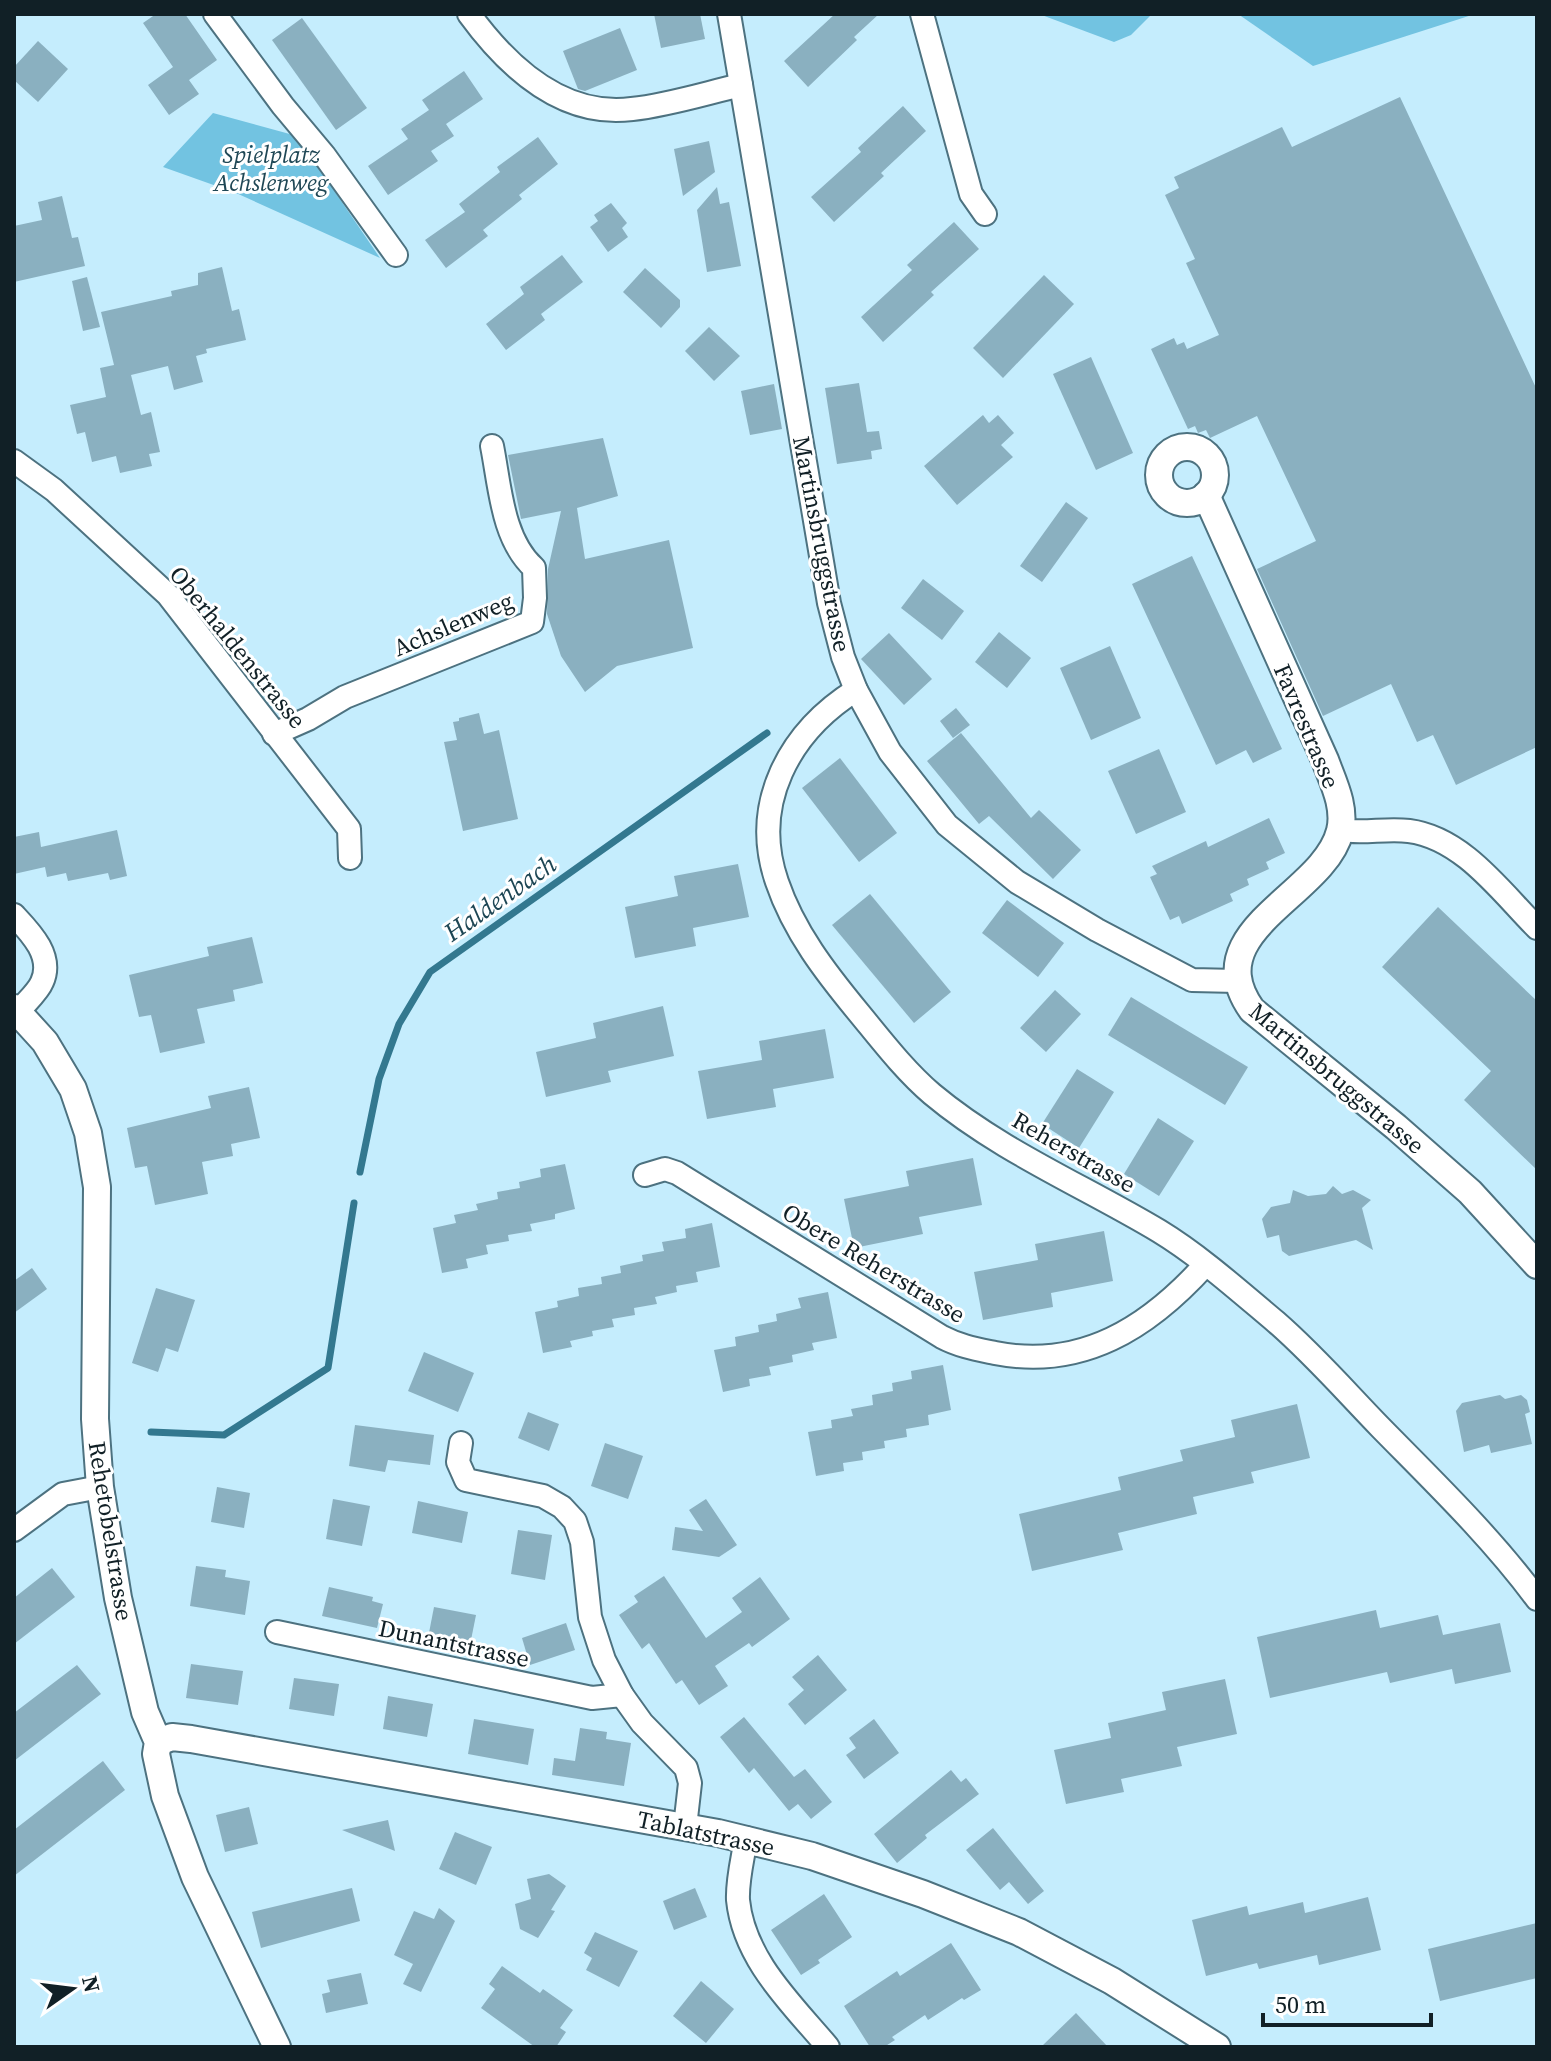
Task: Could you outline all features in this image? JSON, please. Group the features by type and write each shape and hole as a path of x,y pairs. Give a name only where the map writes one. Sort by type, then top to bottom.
{"street":[{"path":"215,14 283,106 324,155 396,255"},
{"path":"469,14 504,58 528,78 554,94 603,110 632,110 741,85"},
{"name":"Martinsbruggstrasse","path":"729,14 829,603 843,657 856,690 890,752 947,825 1017,882 1097,930 1192,980 1237,981 1252,1010 1396,1127 1470,1192 1537,1265"},
{"path":"922,14 971,194 985,214"},
{"name":"Achslenweg","path":"274,734 308,719 345,697 532,622 534,568 522,557 508,524 492,446"},
{"name":"Oberhaldenstrasse","path":"14,461 54,490 168,595 349,829 350,858"},
{"name":"Favrestrasse","path":"1206,495 1333,781 1340,804 1340,830"},
{"name":"Reherstrasse","path":"856,690 809,728 785,762 772,794 769,833 776,879 807,944 868,1023 933,1094 1008,1146 1160,1232 1276,1322 1339,1381 1452,1500 1537,1599"},
{"path":"1237,981 1241,954 1258,927 1283,899 1313,874 1333,847 1340,830 1361,833 1406,831 1437,838 1456,849 1537,928"},
{"path":"14,915 34,936 45,958 43,981 16,1010"},
{"name":"Rehetobelstrasse","path":"16,1010 45,1042 73,1089 91,1147 97,1187 95,1405 100,1487 118,1598 145,1712 158,1742 156,1754 159,1769 183,1848 277,2047"},
{"name":"Obere Reherstrasse","path":"645,1175 665,1169 677,1173 942,1337 959,1346 1005,1355 1057,1356 1113,1339 1161,1309 1205,1265"},
{"path":"461,1443 458,1462 466,1480 543,1496 562,1507 575,1521 582,1542 588,1606 596,1640 622,1695 642,1723 686,1768 690,1783 685,1827"},
{"path":"14,1530 63,1494 100,1487"},
{"name":"Dunantstrasse","path":"277,1632 592,1698 622,1695"},
{"name":"Tablatstrasse","path":"158,1742 172,1737 191,1739 746,1838 812,1856 909,1889 1019,1932 1112,1981 1217,2047"},
{"path":"746,1838 738,1901 743,1923 767,1975 828,2047"}],"green space":[{"path":"1039,14 1152,14 1131,35 1114,42"},
{"path":"1238,14 1475,14 1313,66"},
{"name":"Spielplatz Achslenweg","path":"213,113 297,136 380,258 236,193 163,167"}],"building":[{"path":"156,14 185,14 217,60 189,80 199,94 169,115 148,85 173,67 143,23"},
{"path":"654,14 700,14 705,39 661,48"},
{"path":"835,14 879,14 808,87 784,61"},
{"path":"302,18 367,108 336,130 272,40"},
{"path":"620,28 637,70 585,91 578,89 563,51"},
{"path":"38,41 68,69 38,102 14,80 14,67"},
{"path":"464,71 483,99 446,124 454,136 431,151 438,161 388,195 368,166 408,139 401,129 429,110 422,100"},
{"path":"1400,97 1537,390 1537,747 1456,785 1433,735 1417,742 1391,684 1323,716 1257,569 1316,541 1257,416 1210,438 1206,430 1198,433 1195,426 1188,429 1151,349 1174,338 1177,345 1184,342 1187,349 1219,335 1186,263 1195,259 1165,195 1179,188 1174,177 1282,127 1292,147"},
{"path":"903,106 926,131 881,173 884,176 834,222 811,197 861,152 858,148"},
{"path":"538,137 558,164 519,195 522,199 483,230 488,236 446,268 425,240 465,212 459,204 500,172 497,167"},
{"path":"709,141 715,172 683,196 674,149"},
{"path":"717,187 720,204 729,202 741,266 707,272 697,210"},
{"path":"62,196 72,238 78,237 85,266 14,282 14,226 42,220 38,202"},
{"path":"611,203 627,223 622,228 628,237 608,252 590,227 598,221 594,215"},
{"path":"954,222 979,249 931,292 934,295 883,342 861,317 912,270 907,265"},
{"path":"562,255 583,282 541,314 545,320 506,350 486,324 524,294 520,287"},
{"path":"222,267 232,311 239,309 246,340 206,349 207,353 196,356 203,382 174,390 168,366 131,375 141,415 151,412 160,452 149,454 152,466 120,473 116,456 92,462 85,432 77,434 70,405 106,397 100,368 114,365 101,312 172,296 171,291 198,285 198,273"},
{"path":"645,268 680,300 680,307 661,328 623,292"},
{"path":"1044,275 1074,304 1003,378 973,348"},
{"path":"87,277 100,327 83,331 72,281"},
{"path":"709,327 740,356 714,381 685,351"},
{"path":"1091,357 1133,453 1096,470 1053,374"},
{"path":"859,383 867,432 879,431 882,449 871,451 872,459 837,464 825,388"},
{"path":"774,384 782,429 750,435 741,391"},
{"path":"983,415 989,423 998,415 1014,433 1001,445 1013,457 957,505 924,466"},
{"path":"603,438 618,496 577,508 585,559 669,540 693,648 617,666 585,692 561,656 547,614 548,569 561,511 521,519 508,455"},
{"path":"1066,502 1088,518 1042,582 1020,566"},
{"path":"1192,556 1282,749 1253,763 1246,750 1216,765 1132,584"},
{"path":"923,579 964,611 942,640 901,608"},
{"path":"999,632 1031,658 1007,688 975,662"},
{"path":"889,633 932,679 904,705 861,659"},
{"path":"1110,646 1141,718 1091,740 1060,668"},
{"path":"956,708 970,725 953,738 940,721"},
{"path":"479,713 484,734 499,730 518,819 463,831 444,742 457,740 453,722"},
{"path":"961,733 1031,818 1039,810 1081,850 1053,879 989,816 979,824 927,761"},
{"path":"1159,749 1186,812 1136,834 1108,771"},
{"path":"840,758 897,833 859,862 802,788"},
{"path":"1269,818 1285,853 1266,862 1269,869 1247,879 1249,885 1230,894 1233,901 1182,924 1179,916 1170,920 1150,877 1157,874 1152,866 1206,841 1208,847"},
{"path":"117,830 127,876 110,880 108,873 68,881 66,873 47,877 45,867 14,874 14,837 39,832 41,847"},
{"path":"738,864 749,917 693,928 696,946 635,958 625,907 678,896 674,876"},
{"path":"870,894 951,992 914,1023 832,925"},
{"path":"1007,900 1064,943 1038,977 982,933"},
{"path":"1438,907 1537,1001 1537,1170 1464,1100 1491,1071 1382,967"},
{"path":"252,937 263,983 233,990 235,1001 197,1009 205,1043 160,1053 151,1015 139,1017 129,975 209,956 207,947"},
{"path":"1055,990 1081,1014 1046,1052 1020,1028"},
{"path":"1131,997 1248,1067 1225,1105 1108,1035"},
{"path":"663,1006 674,1056 608,1071 611,1082 546,1097 536,1052 596,1038 593,1023"},
{"path":"825,1029 834,1078 773,1089 776,1107 707,1119 698,1071 762,1060 759,1041"},
{"path":"1077,1069 1114,1092 1079,1148 1042,1124"},
{"path":"249,1087 260,1138 231,1144 233,1156 202,1162 208,1194 155,1205 147,1166 135,1168 127,1128 211,1108 208,1096"},
{"path":"1158,1118 1194,1141 1159,1196 1124,1174"},
{"path":"973,1158 982,1205 919,1217 923,1234 854,1248 844,1199 909,1186 906,1171"},
{"path":"565,1164 575,1209 555,1214 555,1219 530,1224 532,1231 508,1235 509,1241 486,1245 488,1254 466,1259 468,1268 442,1273 433,1228 456,1223 454,1215 478,1210 476,1204 498,1199 497,1192 520,1188 519,1182 541,1177 540,1169"},
{"path":"1333,1186 1342,1194 1353,1190 1371,1200 1362,1208 1373,1250 1356,1240 1289,1256 1282,1251 1279,1235 1267,1238 1262,1219 1271,1207 1290,1203 1293,1190 1308,1196 1326,1194"},
{"path":"712,1223 720,1267 696,1272 698,1282 676,1286 677,1292 655,1297 657,1304 634,1308 635,1315 612,1319 614,1327 592,1331 593,1336 570,1341 572,1347 543,1353 535,1312 558,1307 557,1301 579,1296 578,1288 602,1284 601,1277 621,1273 620,1266 643,1261 642,1255 664,1251 662,1242 686,1238 685,1229"},
{"path":"1104,1231 1113,1281 1051,1293 1053,1307 983,1320 974,1272 1038,1260 1035,1244"},
{"path":"32,1268 47,1289 14,1313 14,1281"},
{"path":"156,1288 195,1300 178,1352 166,1348 158,1372 132,1363"},
{"path":"828,1292 837,1338 812,1343 814,1350 792,1355 793,1362 769,1367 771,1375 749,1379 750,1386 723,1392 714,1350 736,1346 735,1337 759,1332 758,1325 777,1321 776,1314 801,1308 798,1298"},
{"path":"424,1352 474,1373 458,1412 408,1391"},
{"path":"943,1365 951,1410 928,1415 929,1425 906,1429 907,1437 884,1441 885,1448 862,1452 863,1460 843,1463 844,1471 816,1476 808,1432 832,1428 831,1420 853,1416 851,1409 873,1405 872,1395 893,1391 892,1383 912,1379 911,1371"},
{"path":"1500,1395 1505,1399 1521,1395 1527,1400 1530,1412 1525,1414 1532,1444 1491,1453 1489,1445 1464,1452 1456,1411 1462,1403"},
{"path":"1297,1404 1310,1458 1251,1472 1254,1483 1193,1497 1197,1514 1118,1533 1123,1550 1032,1571 1019,1514 1121,1490 1118,1477 1183,1461 1180,1450 1235,1437 1231,1420"},
{"path":"528,1412 559,1424 549,1451 518,1438"},
{"path":"355,1425 434,1435 430,1465 388,1460 385,1472 349,1466"},
{"path":"605,1443 643,1456 628,1499 591,1486"},
{"path":"217,1487 250,1493 244,1528 211,1522"},
{"path":"333,1499 370,1506 362,1546 326,1539"},
{"path":"706,1499 737,1545 719,1557 672,1550 675,1527 703,1531 689,1510"},
{"path":"418,1501 468,1512 462,1543 412,1533"},
{"path":"518,1530 552,1535 545,1580 511,1574"},
{"path":"196,1566 226,1570 225,1577 250,1581 245,1615 190,1606"},
{"path":"52,1568 75,1597 14,1644 14,1598"},
{"path":"664,1576 706,1638 742,1612 732,1598 760,1577 790,1619 752,1647 749,1643 715,1666 728,1686 699,1705 682,1680 676,1684 649,1643 642,1649 619,1615 638,1602 634,1596"},
{"path":"329,1587 373,1597 372,1601 383,1604 377,1628 322,1616"},
{"path":"434,1607 476,1615 469,1650 427,1643"},
{"path":"1376,1610 1380,1628 1438,1615 1443,1635 1500,1623 1511,1672 1455,1684 1452,1669 1390,1683 1387,1672 1270,1698 1257,1637"},
{"path":"566,1623 575,1650 530,1665 522,1638"},
{"path":"818,1655 847,1690 805,1725 788,1704 804,1690 792,1677"},
{"path":"191,1664 243,1671 238,1705 186,1698"},
{"path":"77,1665 101,1694 14,1761 14,1713"},
{"path":"294,1678 339,1684 334,1716 289,1709"},
{"path":"1225,1679 1237,1734 1177,1747 1182,1766 1121,1779 1124,1792 1066,1804 1054,1750 1111,1738 1108,1723 1166,1710 1162,1692"},
{"path":"388,1696 433,1704 427,1737 383,1729"},
{"path":"744,1717 794,1777 805,1769 832,1802 811,1819 798,1804 789,1811 754,1768 749,1773 720,1737"},
{"path":"474,1719 534,1729 528,1765 468,1754"},
{"path":"874,1719 899,1753 864,1779 846,1755 856,1748 849,1738"},
{"path":"580,1728 607,1732 606,1739 631,1743 624,1786 552,1775 554,1758 575,1761"},
{"path":"103,1761 125,1790 14,1876 14,1830"},
{"path":"951,1770 961,1782 966,1778 979,1794 925,1835 927,1838 897,1863 874,1834"},
{"path":"249,1807 258,1844 225,1852 216,1815"},
{"path":"388,1820 395,1851 342,1830"},
{"path":"993,1828 1044,1891 1028,1904 1009,1882 1000,1890 966,1850"},
{"path":"455,1832 492,1847 476,1885 439,1869"},
{"path":"549,1874 566,1886 538,1938 520,1929 515,1904 531,1899 527,1879"},
{"path":"352,1888 360,1921 261,1948 252,1912"},
{"path":"695,1888 707,1917 674,1930 663,1901"},
{"path":"824,1894 852,1937 801,1975 771,1930"},
{"path":"1368,1897 1381,1950 1319,1965 1317,1955 1259,1969 1257,1963 1206,1976 1192,1920 1247,1906 1249,1915 1303,1902 1305,1913"},
{"path":"439,1908 455,1921 421,1992 403,1984 413,1964 394,1955 414,1911 434,1919"},
{"path":"1537,1923 1537,1978 1440,2001 1428,1949"},
{"path":"595,1932 638,1951 619,1987 586,1970 592,1958 584,1953"},
{"path":"951,1943 981,1990 928,2020 925,2015 892,2037 895,2040 884,2047 870,2047 844,2006 897,1971 900,1976"},
{"path":"502,1966 540,1993 543,1989 573,2010 560,2028 566,2032 556,2047 535,2047 481,2008 495,1989 489,1984"},
{"path":"361,1973 368,2004 326,2013 322,1994 330,1992 327,1980"},
{"path":"701,1981 734,2009 706,2043 673,2016"},
{"path":"1076,2013 1108,2047 1041,2047"}],"waterway":[{"name":"Haldenbach","path":"360,1172 379,1079 399,1024 430,972 767,733"},
{"name":"Haldenbach","path":"151,1432 224,1435 328,1368 354,1203"}]}
